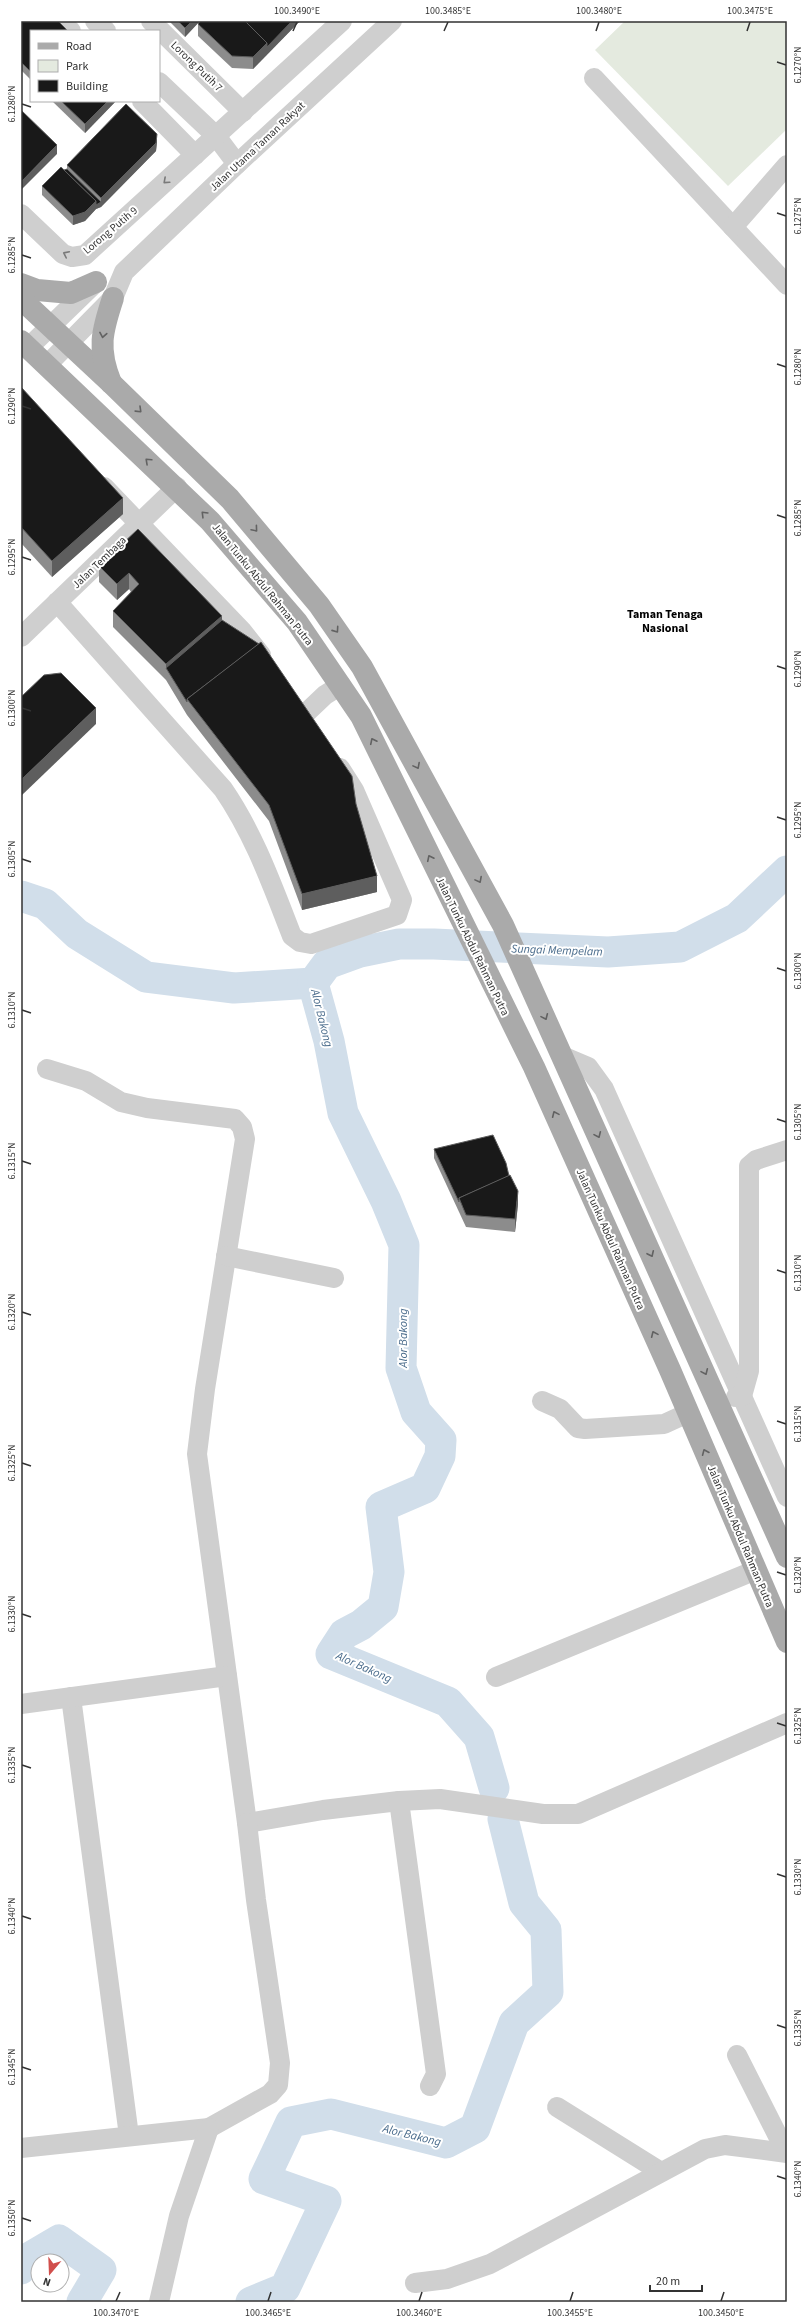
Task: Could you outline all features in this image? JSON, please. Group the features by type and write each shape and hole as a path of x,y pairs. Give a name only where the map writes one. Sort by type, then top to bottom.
{"main road":[{"path":"21,284 37,290 71,293 96,282"},
{"path":"111,382 103,364 101,345 113,298"},
{"path":"21,299 111,382 230,499 319,605 362,667 503,925 787,1557"},
{"path":"25,344 48,348 67,343"},
{"name":"Jalan Tunku Abdul Rahman Putra","path":"25,344 210,521 297,622 361,716 537,1074 688,1413 787,1642"}],"street":[{"path":"60,21 70,30"},
{"path":"96,21 105,30"},
{"name":"Lorong Putih 7","path":"151,21 243,112"},
{"name":"Lorong Putih 9","path":"21,214 63,254 72,257 85,255 342,21"},
{"name":"Jalan Utama Taman Rakyat","path":"47,365 113,298 124,272 237,164 392,21"},
{"path":"594,78 787,285"},
{"path":"160,83 216,136 237,164"},
{"path":"143,102 195,155"},
{"path":"733,227 787,166"},
{"name":"Jalan Utama Taman Rakyat","path":"25,344 49,326 96,282 124,272"},
{"path":"91,472 242,631 274,672"},
{"name":"Jalan Tembaga","path":"21,637 177,488"},
{"path":"57,602 223,788 242,816 256,845 292,936 300,942 311,944 397,915 402,900 354,790 330,752"},
{"path":"292,696 310,720 325,695 341,685"},
{"path":"562,1056 588,1067 604,1089 787,1497"},
{"path":"21,2148 209,2128 270,2094 278,2085 281,2074 197,1454 205,1389 245,1138 242,1127 235,1119 147,1108 121,1102 86,1081 47,1069"},
{"path":"742,1396 749,1370 747,1174 749,1166 756,1160 787,1150"},
{"path":"226,1256 334,1278"},
{"path":"718,1402 742,1396"},
{"path":"542,1401 560,1409 578,1428 585,1429 664,1424 688,1413"},
{"path":"496,1677 756,1570"},
{"path":"21,1704 227,1676"},
{"path":"71,1697 129,2136"},
{"path":"247,1823 323,1810 399,1801 440,1799 543,1814 578,1814 787,1723"},
{"path":"399,1801 436,2074 430,2086"},
{"path":"737,2055 787,2153"},
{"path":"557,2107 661,2172"},
{"path":"159,2302 179,2216 209,2128"},
{"path":"415,2283 446,2279 490,2264 705,2149 725,2145 787,2153"}],"green space":[{"path":"625,21 787,21 787,129 728,186 595,50"}],"building":[{"path":"21,21 58,21 67,30 30,30 30,71 21,62"},
{"path":"178,21 192,21 185,28"},
{"path":"201,21 245,21 267,43 253,57 232,56 198,24"},
{"path":"245,21 292,21 267,47 267,43"},
{"path":"62,102 107,102 85,124"},
{"path":"126,104 157,134 156,143 101,198 67,165"},
{"path":"21,110 57,145 21,182"},
{"path":"61,167 96,201 85,212 73,216 42,186"},
{"path":"67,169 101,202 96,205 96,201 64,170"},
{"path":"21,387 123,498 52,561 21,527"},
{"path":"138,529 222,616 166,664 113,611 139,584 129,573 117,584 99,566"},
{"path":"222,620 259,644 187,699 187,702 166,668"},
{"path":"261,642 352,776 356,804 377,876 302,894 269,805 187,699"},
{"path":"61,673 96,708 21,780 21,697 44,675"},
{"path":"493,1135 506,1163 509,1176 459,1198 459,1202 434,1149"},
{"path":"510,1175 518,1191 515,1219 466,1215 459,1198"}],"waterway":[{"name":"Sungai Mempelam","path":"313,983 327,964 360,952 399,944 434,944 608,952 680,947 737,918 787,871"},
{"path":"21,896 45,904 77,934 146,977 234,988 313,983"},
{"name":"Alor Bakong","path":"313,983 329,1041 343,1113 386,1201 404,1245 401,1368 416,1412 441,1440 440,1456 425,1488 381,1507 389,1572 383,1607 361,1625 344,1634 331,1654 448,1702 479,1737 494,1788"},
{"name":"Alor Bakong","path":"251,2302 285,2288 326,2201 264,2179 291,2122 331,2114 446,2143 475,2128 514,2023 548,1992 546,1930 524,1903 503,1819"},
{"name":"Alor Bakong","path":"21,2269 25,2260 59,2240 101,2270 82,2302"}],"district":[{"name":"Taman Tenaga Nasional","path":"665,621"}]}
